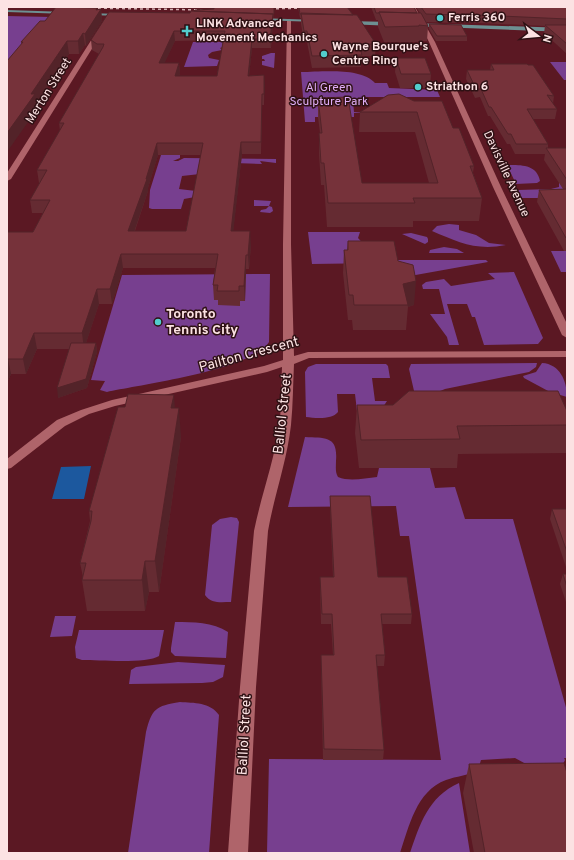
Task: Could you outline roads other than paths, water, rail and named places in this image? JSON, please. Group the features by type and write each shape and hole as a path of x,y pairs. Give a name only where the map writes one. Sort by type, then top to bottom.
{"main road":[{"path":"7,11 73,14"},
{"path":"80,14 109,17 132,15"},
{"path":"252,19 326,21"},
{"path":"341,22 400,24"},
{"path":"407,24 567,30"}],"street":[{"name":"Davisville Avenue","path":"414,8 432,42 497,187 567,335"},
{"name":"Balliol Street","path":"238,853 248,687 261,531 265,510 277,467 285,425 288,361 289,20"},
{"name":"Merton Street","path":"7,179 104,24"},
{"name":"Pailton Crescent","path":"7,465 61,423 85,412 112,403 267,368 308,355 567,354"}],"water":[{"path":"91,466 84,499 52,499 61,467"}],"railway":[{"path":"48,7 66,8"},
{"path":"86,8 206,10"},
{"path":"264,9 310,8"}],"place":[{"name":"Ferris 360","path":"440,18"},
{"name":"LINK Advanced Movement Mechanics","path":"187,31"},
{"name":"Wayne Bourque's Centre Ring","path":"324,54"},
{"name":"Striathon 6","path":"418,87"},
{"name":"Toronto Tennis City","path":"158,322"}],"park label":[{"name":"Al Green Sculpture Park","path":"329,95"}]}
